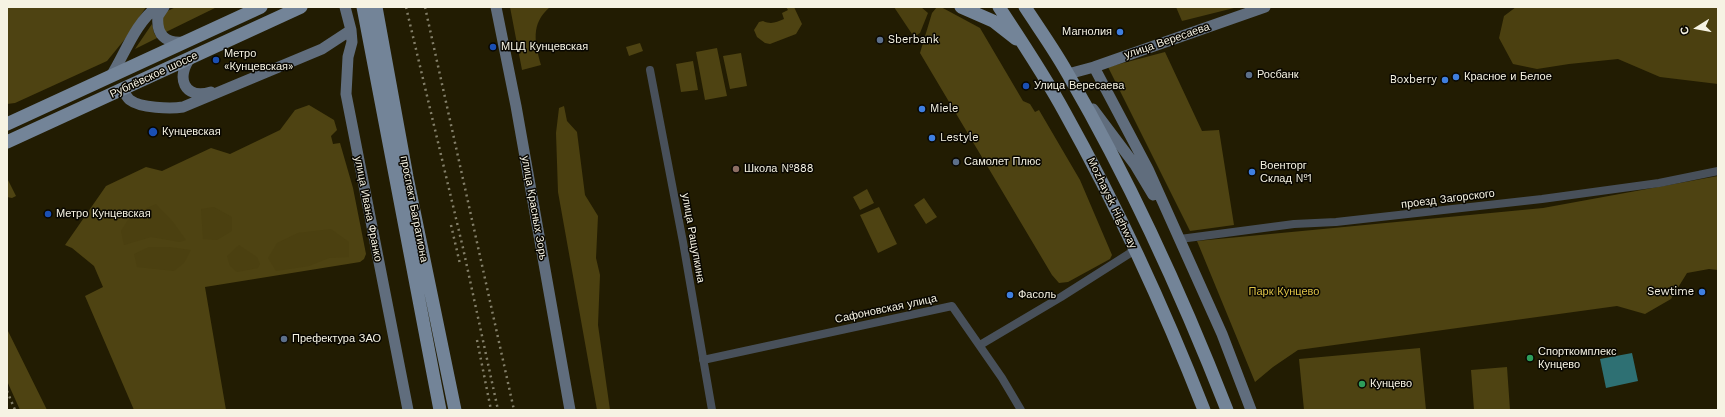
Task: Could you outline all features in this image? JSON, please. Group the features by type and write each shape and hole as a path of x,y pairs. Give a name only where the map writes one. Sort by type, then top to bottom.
{"main road":[{"name":"Рублёвское шоссе","path":"9,122 261,7"},
{"name":"Рублёвское шоссе","path":"7,142 301,7"},
{"name":"проспект Багратиона","path":"363,7 440,410"},
{"name":"проспект Багратиона","path":"376,7 407,177 455,410"},
{"path":"961,7 993,21 1012,36 1030,54"},
{"name":"Mozhaysk Highway","path":"999,7 1030,54 1065,112 1097,171 1163,310 1204,410"},
{"name":"Mozhaysk Highway","path":"1025,7 1068,74 1116,161 1155,241 1188,314 1227,410"}],"street":[{"path":"111,76 142,22 149,13 157,7"},
{"path":"164,7 158,16 158,29 164,38 168,40 175,43 186,42"},
{"name":"улица Красных Зорь","path":"496,7 516,106 570,410"},
{"name":"улица Вересаева","path":"1068,74 1094,67 1266,7"},
{"name":"улица Ивана Франко","path":"346,11 351,30 352,42 348,57 346,94 408,410"},
{"path":"123,90 130,100 157,108 176,108 192,104 322,49 351,30"},
{"path":"191,57 185,65 183,73 184,84 188,89 198,94 225,89"},
{"path":"1094,67 1148,169 1171,222"},
{"name":"улица Ращупкина","path":"650,70 684,242 712,410"},
{"path":"1077,90 1135,165 1171,222 1222,334 1251,410"},
{"name":"проезд Загорского","path":"1180,239 1288,225 1336,222 1542,199 1659,183 1718,171"},
{"path":"980,345 1061,297 1135,250"},
{"name":"Сафоновская улица","path":"703,360 952,306 980,345 1021,410"}],"green space":[{"path":"7,7 146,7 125,39 107,61 15,103 7,104"},
{"path":"176,7 217,7 166,32 163,29 161,19 165,12"},
{"path":"786,7 794,7 802,24 796,34 770,44 765,43 757,37 754,30 759,22 763,21 771,23 784,19 782,13 788,10"},
{"path":"937,7 941,7 980,28 1023,101 1030,104 1035,112 1039,110 1080,180 1112,255 1110,259 1068,282 1059,283 1052,275 920,53 932,13"},
{"path":"152,24 157,38 135,49"},
{"path":"640,43 643,51 629,56 626,47"},
{"path":"717,48 727,96 705,100 696,52"},
{"path":"1165,52 1202,131 1219,130 1234,225 1190,231 1108,67"},
{"path":"741,53 747,86 730,89 723,56"},
{"path":"693,61 698,90 681,92 676,64"},
{"path":"309,105 334,120 337,130 331,136 333,144 340,143 353,188 366,254 364,259 360,262 205,287 226,410 134,410 85,296 103,287 94,266 72,248 65,245 106,186 146,167 162,171 211,148 230,154 280,130 295,110"},
{"name":"Парк Кунцево","path":"1718,176 1718,270 1709,269 1687,273 1671,299 1645,314 1617,306 1298,350 1273,367 1255,382 1197,241 1543,208"},
{"path":"7,178 16,196 12,198 7,197"},
{"path":"867,189 874,203 860,210 853,197"},
{"path":"924,198 937,217 926,224 914,205"},
{"path":"879,207 897,244 878,253 860,215"},
{"path":"7,329 47,410 20,410 7,381"},
{"name":"Кунцево","path":"1420,348 1426,410 1304,410 1299,359"},
{"path":"1507,367 1510,410 1474,410 1471,370"}],"shaded area":[{"path":"510,7 550,7 539,20 537,27 536,41 541,65 522,70"},
{"path":"894,7 921,7 928,13 920,33 914,37"},
{"path":"1176,7 1234,7 1234,8 1182,21"},
{"path":"1516,7 1718,7 1718,84 1660,77 1618,59 1537,69 1513,64 1499,38 1504,16"},
{"path":"564,106 567,121 577,132 585,195 598,216 596,258 600,275 598,325 610,410 597,410 558,192 556,133 559,108"},
{"path":"156,204 173,222 186,240 180,242 151,237 124,245 121,231 131,215"},
{"path":"214,207 232,217 232,231 217,240 203,239 201,209"},
{"path":"331,229 349,242 349,257 329,258 309,266 276,271 268,258 277,243 298,233"},
{"path":"239,245 257,257 260,264 258,268 237,272 230,266 227,256"},
{"path":"149,247 169,247 191,250 184,263 174,271 137,267 134,254"}],"water":[{"path":"1632,353 1638,381 1606,388 1600,359"}],"railway":[{"path":"406,7 463,248 498,410"},
{"path":"425,7 514,410"},
{"path":"451,225 460,264"},
{"path":"477,340 491,410"},
{"path":"7,391 15,410"}],"place":[{"name":"Магнолия","path":"1120,32"},
{"name":"Sberbank","path":"880,40"},
{"name":"МЦД Кунцевская","path":"493,47"},
{"name":"Метро «Кунцевская»","path":"216,60"},
{"name":"Росбанк","path":"1249,75"},
{"name":"Красное и Белое","path":"1456,77"},
{"name":"Boxberry","path":"1445,80"},
{"name":"Улица Вересаева","path":"1026,86"},
{"name":"Miele","path":"922,109"},
{"name":"Кунцевская","path":"153,132"},
{"name":"Lestyle","path":"932,138"},
{"name":"Самолет Плюс","path":"956,162"},
{"name":"Школа №888","path":"736,169"},
{"name":"Военторг Склад №1","path":"1252,172"},
{"name":"Метро Кунцевская","path":"48,214"},
{"name":"Sewtime","path":"1702,292"},
{"name":"Фасоль","path":"1010,295"},
{"name":"Префектура ЗАО","path":"284,339"},
{"name":"Спорткомплекс Кунцево","path":"1530,358"},
{"name":"Кунцево","path":"1362,384"}]}
